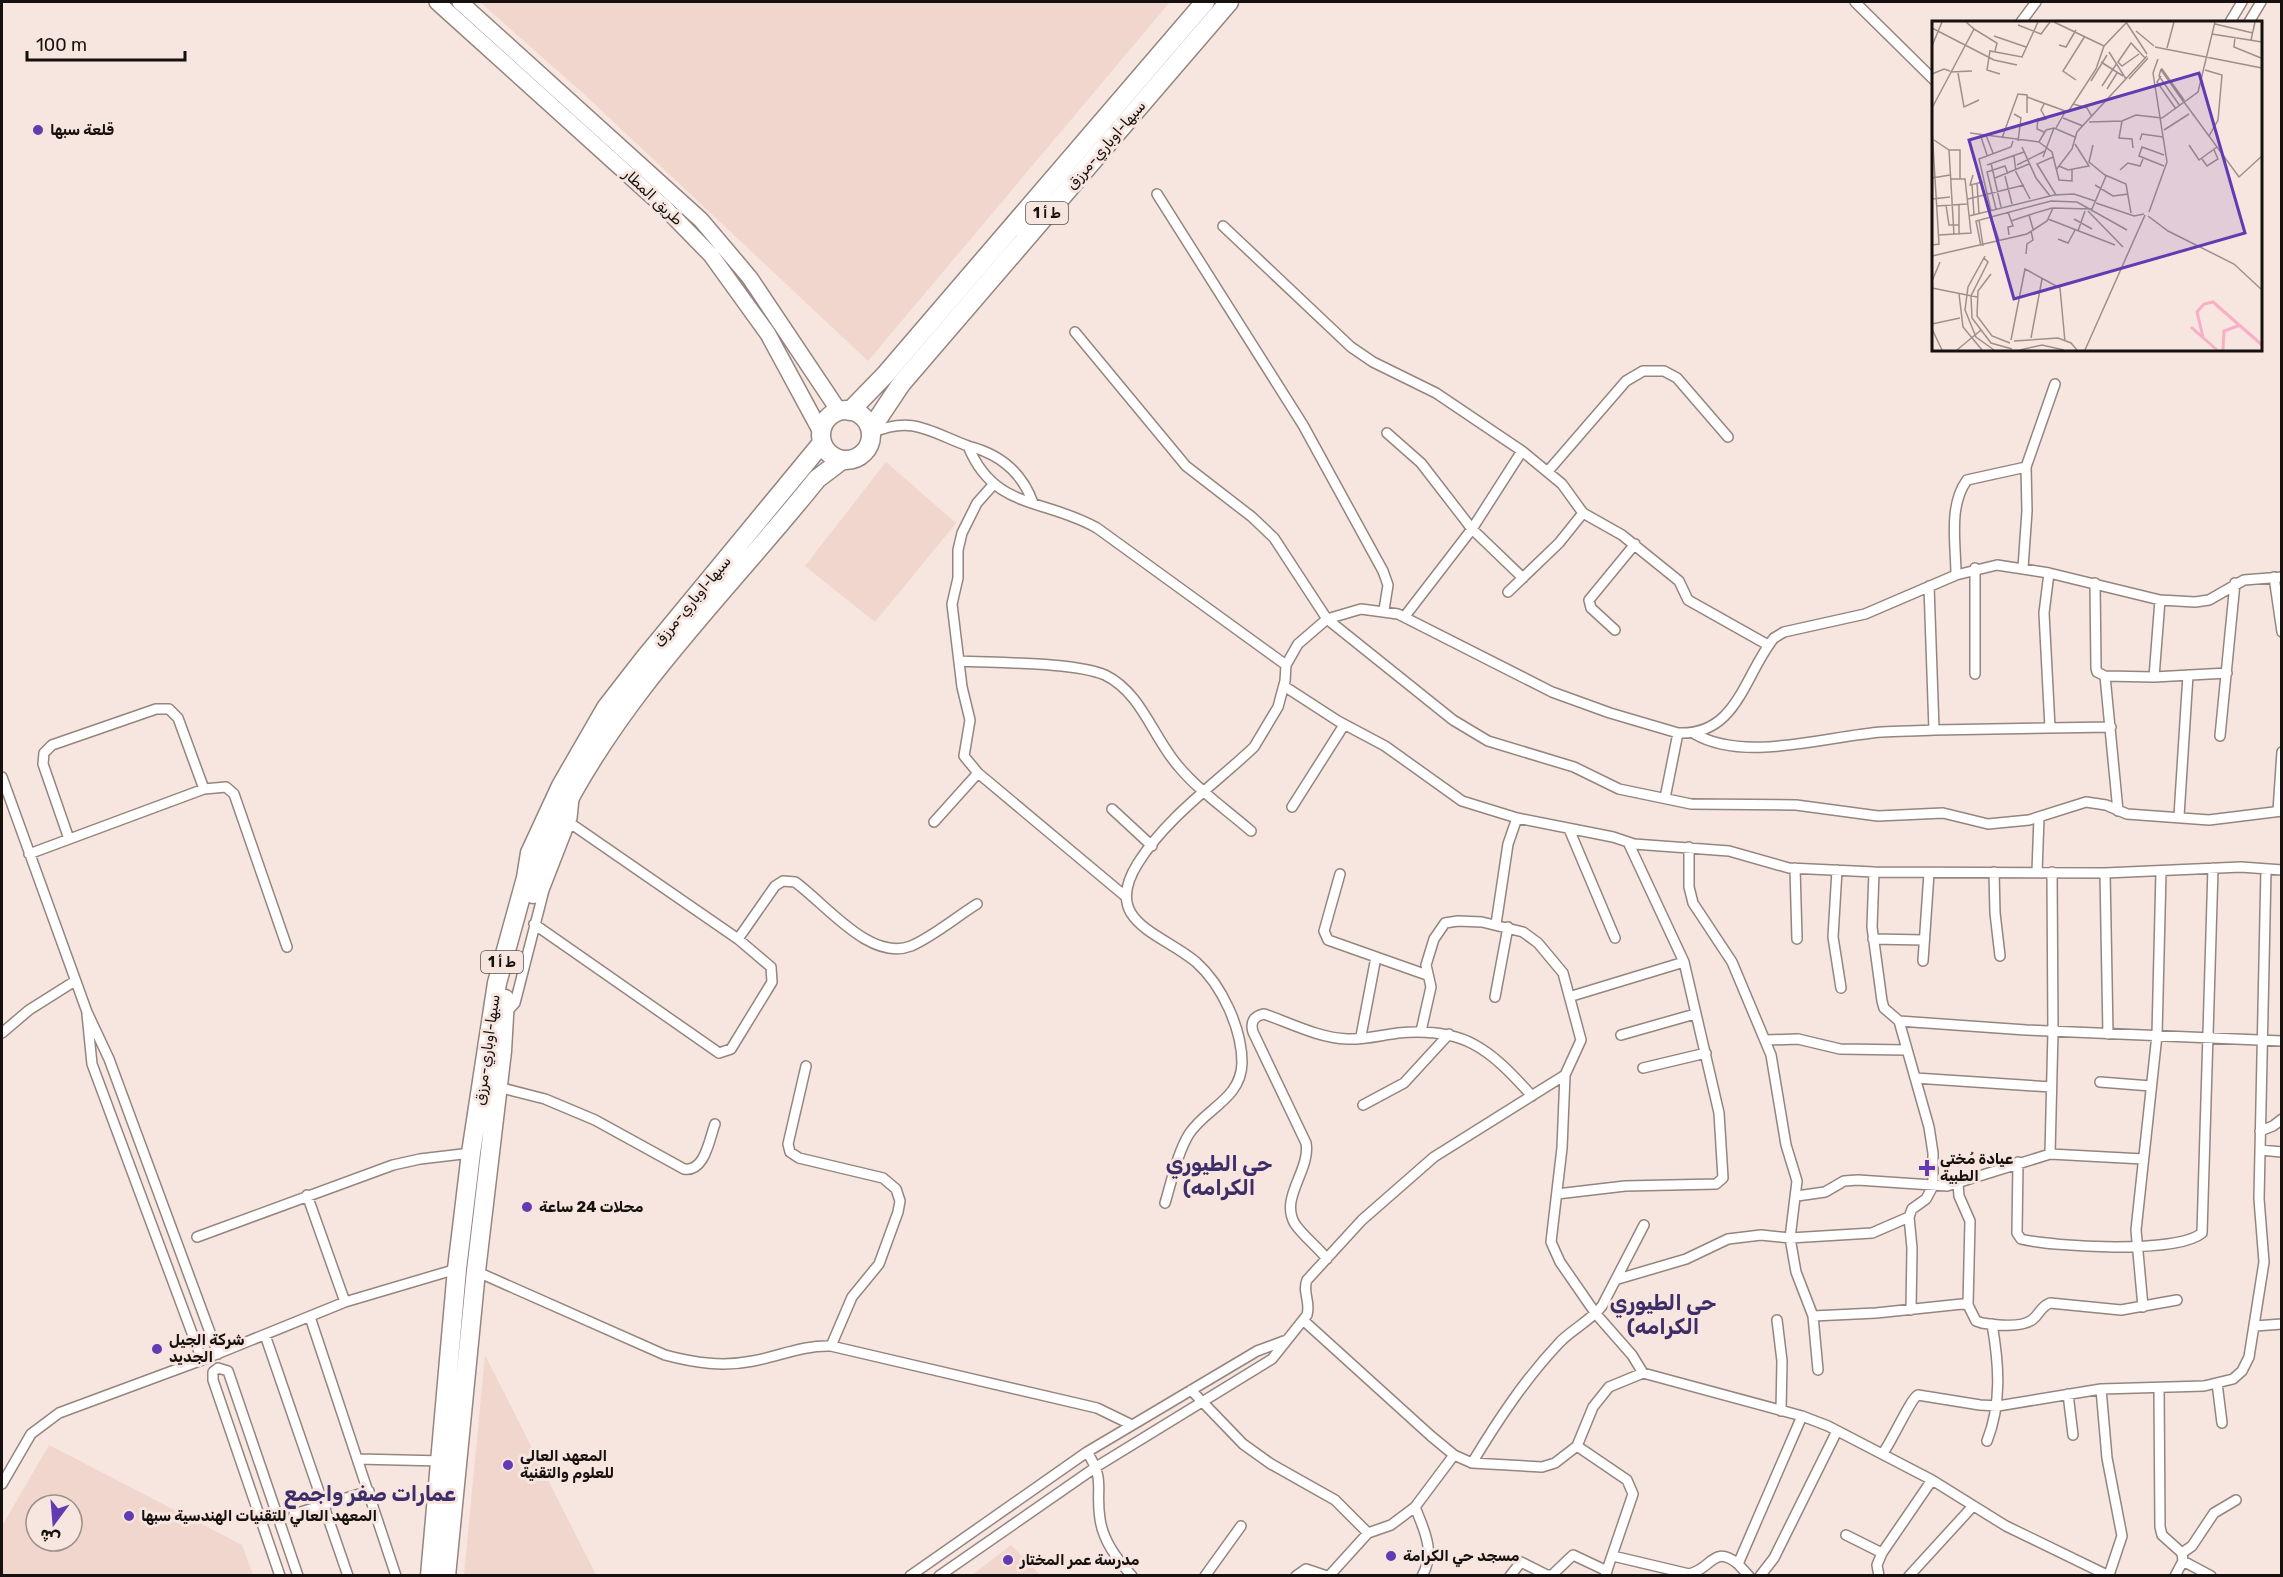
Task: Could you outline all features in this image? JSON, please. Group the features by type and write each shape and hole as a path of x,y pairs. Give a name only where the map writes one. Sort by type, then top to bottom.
{"highway":[{"name":"سبها-اوباري-مرزق","path":"845,411 885,375 1205,2"},
{"name":"سبها-اوباري-مرزق","path":"871,432 901,384 1229,2"},
{"path":"845,411 861,415 871,432 865,452 854,459 842,460 830,454 822,437 827,419 845,411"},
{"name":"سبها-اوباري-مرزق","path":"430,1575 442,1461 457,1269 471,1153 502,958 526,878 530,853 561,786 590,733 624,684 822,437"},
{"name":"سبها-اوباري-مرزق","path":"446,1575 476,1271 498,1087 503,1015 522,927 550,840 573,794 609,733 656,667 817,479 842,460"}],"main road":[{"name":"طريق المطار","path":"437,2 664,207 711,255 768,334 822,437"},
{"name":"طريق المطار","path":"460,2 701,220 750,278 845,411"}],"street":[{"path":"1855,2 1932,77"},
{"path":"2022,21 2036,2"},
{"path":"2231,21 2242,2"},
{"path":"2250,21 2260,2"},
{"path":"1157,194 1303,425 1383,571 1388,585 1384,610"},
{"path":"1223,226 1351,347 1373,362 1436,393 1549,470 1583,513 1635,544 1679,581 1689,600 1768,645"},
{"path":"1075,332 1186,466 1252,517 1274,538 1327,619 1470,732 1488,741 1574,767 1620,789 1691,804 1796,805 1878,816 1943,813 1988,824 2016,823 2086,802 2106,805 2127,814 2216,820 2280,811 2282,752"},
{"path":"1549,470 1626,381 1643,371 1664,371 1677,378 1728,437"},
{"path":"2023,568 2027,511 2026,467 2055,384"},
{"path":"871,432 896,424 909,424 1004,461 1022,480 1033,503"},
{"path":"1388,433 1421,463 1472,528 1523,578"},
{"path":"968,446 978,466 993,484 1013,497 1063,511 1097,528 1286,665"},
{"path":"1405,616 1472,528 1522,451"},
{"path":"1956,574 1956,505 1959,491 1967,480 2026,467"},
{"path":"993,484 972,510 958,544 958,578 952,610 970,720 964,756 978,774 1125,896 1130,912 1142,927 1186,955 1212,981 1231,1015 1242,1056 1242,1067 1235,1088 1228,1097 1202,1118 1188,1135 1165,1203"},
{"path":"1508,592 1559,543 1583,513"},
{"path":"1615,630 1591,608 1588,600 1635,544"},
{"path":"1125,896 1134,870 1152,846 1177,817 1206,792 1263,735 1278,707 1284,686 1286,665 1298,644 1327,619 1361,609 1384,610 1405,616 1552,692 1610,713 1678,733 1695,734 1707,730 1726,716 1768,645 1784,632 1865,614 1975,568 1997,565 2023,568 2160,600 2209,600 2218,597 2235,583 2278,577 2282,632"},
{"path":"1975,568 1975,674"},
{"path":"2049,573 2044,613 2050,728"},
{"path":"2095,583 2097,672 2105,676 2227,673"},
{"path":"2220,736 2235,583"},
{"path":"1929,586 1934,730"},
{"path":"2154,676 2160,600"},
{"path":"959,661 1077,668 1103,674 1121,687 1140,707 1172,760 1251,831"},
{"path":"2179,816 2188,675"},
{"path":"2105,676 2118,811"},
{"path":"1284,686 1344,725 1379,742 1451,795 1473,805 1517,818 1646,846 1729,851 1795,868 1874,872 2106,873 2213,868 2282,870"},
{"path":"69,839 43,764 44,753 52,745 156,709 169,709 178,718 204,789"},
{"path":"1292,807 1344,725"},
{"path":"1695,734 1705,740 1742,747 1819,741 1882,732 2110,727"},
{"path":"1665,798 1678,733"},
{"path":"934,822 978,774"},
{"path":"2,777 75,981 87,1012 104,1045 218,1354"},
{"path":"29,854 220,785 234,794 288,947"},
{"path":"503,1015 515,1003 534,924 574,811 573,794"},
{"path":"1112,809 1152,846"},
{"path":"2037,872 2039,817"},
{"path":"1496,924 1508,844 1517,818"},
{"path":"534,924 715,1051 723,1054 731,1049 773,978 768,964 738,939 570,823"},
{"path":"1569,829 1615,938"},
{"path":"1557,1194 1605,1188 1706,1185 1721,1182 1723,1167 1719,1113 1684,962 1628,842"},
{"path":"1689,847 1689,887 1693,903 1732,962 1767,1040 1786,1145 1797,1181 1797,1196 1790,1222 1790,1238 1796,1272 1813,1316 1818,1370"},
{"path":"1795,868 1797,939"},
{"path":"2018,1162 2017,1233 2021,1239 2100,1247 2135,1246 2179,1242 2202,1233 2213,868"},
{"path":"1883,1453 1900,1429 1912,1398 1918,1395 1998,1406 2101,1389 2159,1388 2217,1383 2233,1379 2242,1371 2249,1357 2264,1262 2259,1199 2266,868"},
{"path":"1837,870 1833,937 1841,988"},
{"path":"1874,872 1873,939 1884,1008 1899,1021 1930,1135 1933,1185 1928,1196 1912,1209 1909,1217 1912,1248 1911,1310"},
{"path":"1994,872 1995,913 2001,956"},
{"path":"2050,1155 2053,1031 2052,872"},
{"path":"2143,1308 2135,1246 2157,1035 2161,872"},
{"path":"1923,960 1929,873"},
{"path":"2106,873 2109,1034"},
{"path":"1340,874 1324,931 1326,935 1333,943 1427,975"},
{"path":"738,939 775,885 783,881 795,882 863,939 885,948 910,946 977,904"},
{"path":"1421,1031 1431,987 1426,965 1434,939 1445,923 1468,920 1496,924 1523,932 1550,956 1563,973 1572,996 1581,1040 1565,1075 1557,1194 1551,1230 1554,1252 1596,1314 1632,1355 1643,1374"},
{"path":"1495,997 1508,927"},
{"path":"1873,939 1924,940"},
{"path":"1361,1036 1376,957"},
{"path":"1572,996 1684,962"},
{"path":"2,1033 28,1010 75,981"},
{"path":"87,1012 89,1051 202,1360"},
{"path":"1327,1258 1300,1230 1291,1214 1293,1196 1307,1159 1306,1143 1253,1032 1252,1022 1255,1018 1264,1014 1329,1037 1351,1039 1361,1036 1421,1031 1449,1034 1473,1042 1492,1055 1532,1095"},
{"path":"1621,1035 1695,1014"},
{"path":"1899,1021 2109,1034 2282,1041"},
{"path":"1363,1105 1404,1083 1449,1034"},
{"path":"1767,1040 1798,1039 1840,1049 1906,1050"},
{"path":"1643,1068 1706,1053"},
{"path":"806,1066 788,1144 790,1152 799,1158 883,1178 896,1189 900,1201 879,1264 852,1297 831,1346"},
{"path":"939,1575 1096,1467 1272,1359 1284,1341 1303,1320 1310,1307 1305,1284 1310,1275 1362,1220 1434,1158 1565,1075"},
{"path":"1915,1078 2051,1087"},
{"path":"2100,1082 2151,1086"},
{"path":"498,1087 545,1099 595,1120 684,1169 692,1169 699,1165 715,1124"},
{"path":"108,1107 124,1101"},
{"path":"2260,1131 2273,1126 2282,1119"},
{"path":"2260,1150 2282,1152"},
{"path":"197,1237 308,1195 402,1163 471,1153"},
{"path":"1797,1196 1825,1192 1844,1181 1958,1184 2018,1162 2050,1155 2144,1159"},
{"path":"1958,1184 1959,1196 1970,1221 1968,1305 1976,1321 1992,1324 2029,1322 2041,1307 2050,1304 2121,1310 2143,1308 2177,1299"},
{"path":"140,1191 155,1186"},
{"path":"308,1195 345,1302"},
{"path":"1618,1279 1686,1259 1728,1239 1761,1235 1790,1238 1872,1233 1909,1217"},
{"path":"1472,1463 1507,1406 1530,1377 1573,1329 1596,1314 1618,1279 1644,1225"},
{"path":"2,1484 24,1443 49,1419 345,1302 457,1269 476,1271 666,1355 685,1360 727,1365 796,1349 831,1346 1097,1408 1132,1425"},
{"path":"1813,1316 1968,1305"},
{"path":"310,1317 396,1575"},
{"path":"1303,1320 1454,1455 1472,1463 1542,1467 1555,1463 1576,1446 1593,1407 1608,1387 1643,1374 1802,1416 1837,1431 1932,1480 2006,1526 2109,1575 2121,1536 2107,1458 2101,1389"},
{"path":"1777,1320 1783,1383 1781,1411"},
{"path":"1987,1442 1998,1406 1998,1359 1992,1324"},
{"path":"2255,1326 2282,1324"},
{"path":"265,1335 348,1575"},
{"path":"910,1575 1087,1452 1257,1351 1284,1341"},
{"path":"280,1575 213,1380 213,1372 218,1368 228,1371 298,1575"},
{"path":"2217,1383 2222,1422"},
{"path":"2159,1388 2160,1527 2162,1535 2182,1557 2211,1575"},
{"path":"1191,1390 1243,1444 1271,1464 1335,1500 1368,1533"},
{"path":"2068,1394 2073,1435"},
{"path":"1738,1564 1802,1416"},
{"path":"1760,1575 1774,1558 1837,1431"},
{"path":"1510,1575 1521,1562 1547,1575 1552,1575 1573,1555 1606,1573 1631,1503 1630,1487 1627,1480 1576,1446"},
{"path":"1087,1452 1100,1479 1100,1521 1106,1541 1132,1575"},
{"path":"1296,1575 1306,1569 1328,1575 1368,1533 1391,1525 1415,1507 1454,1455"},
{"path":"358,1459 442,1461"},
{"path":"1879,1575 1877,1565 1882,1553 1932,1480"},
{"path":"294,1514 369,1491"},
{"path":"2175,1575 2182,1557 2214,1513 2236,1500"},
{"path":"1909,1575 1972,1506"},
{"path":"1415,1507 1429,1549 1429,1561 1422,1575"},
{"path":"261,1523 279,1517"},
{"path":"1205,1575 1241,1526"},
{"path":"1846,1535 1882,1553"},
{"path":"1613,1556 1689,1574 1719,1556 1728,1556 1749,1575"}],"shaded area":[{"path":"480,2 1170,2 868,361 585,95"},
{"path":"886,462 956,523 875,622 805,566"},
{"name":"المعهد العالي للعلوم والتقنية","path":"485,1355 596,1575 464,1575"},
{"name":"المعهد العالي للتقنيات الهندسية سبها","path":"49,1445 242,1545 253,1575 2,1575 2,1526"},
{"name":"مدرسة عمر المختار","path":"1011,1545 1040,1575 972,1575"}],"place":[{"name":"قلعة سبها","path":"38,130"},
{"name":"عيادة مُختي الطبية","path":"1927,1168"},
{"name":"محلات 24 ساعة","path":"527,1207"},
{"name":"شركة الجيل الجديد","path":"157,1349"},
{"name":"المعهد العالي للعلوم والتقنية","path":"508,1465"},
{"name":"المعهد العالي للتقنيات الهندسية سبها","path":"129,1516"},
{"name":"مسجد حي الكرامة","path":"1391,1556"},
{"name":"مدرسة عمر المختار","path":"1008,1560"}],"district":[{"name":"حي الطيوري (الكرامه","path":"1219,1175"},
{"name":"حي الطيوري (الكرامه","path":"1663,1314"},
{"name":"عمارات صفر واجمع","path":"370,1493"}]}
